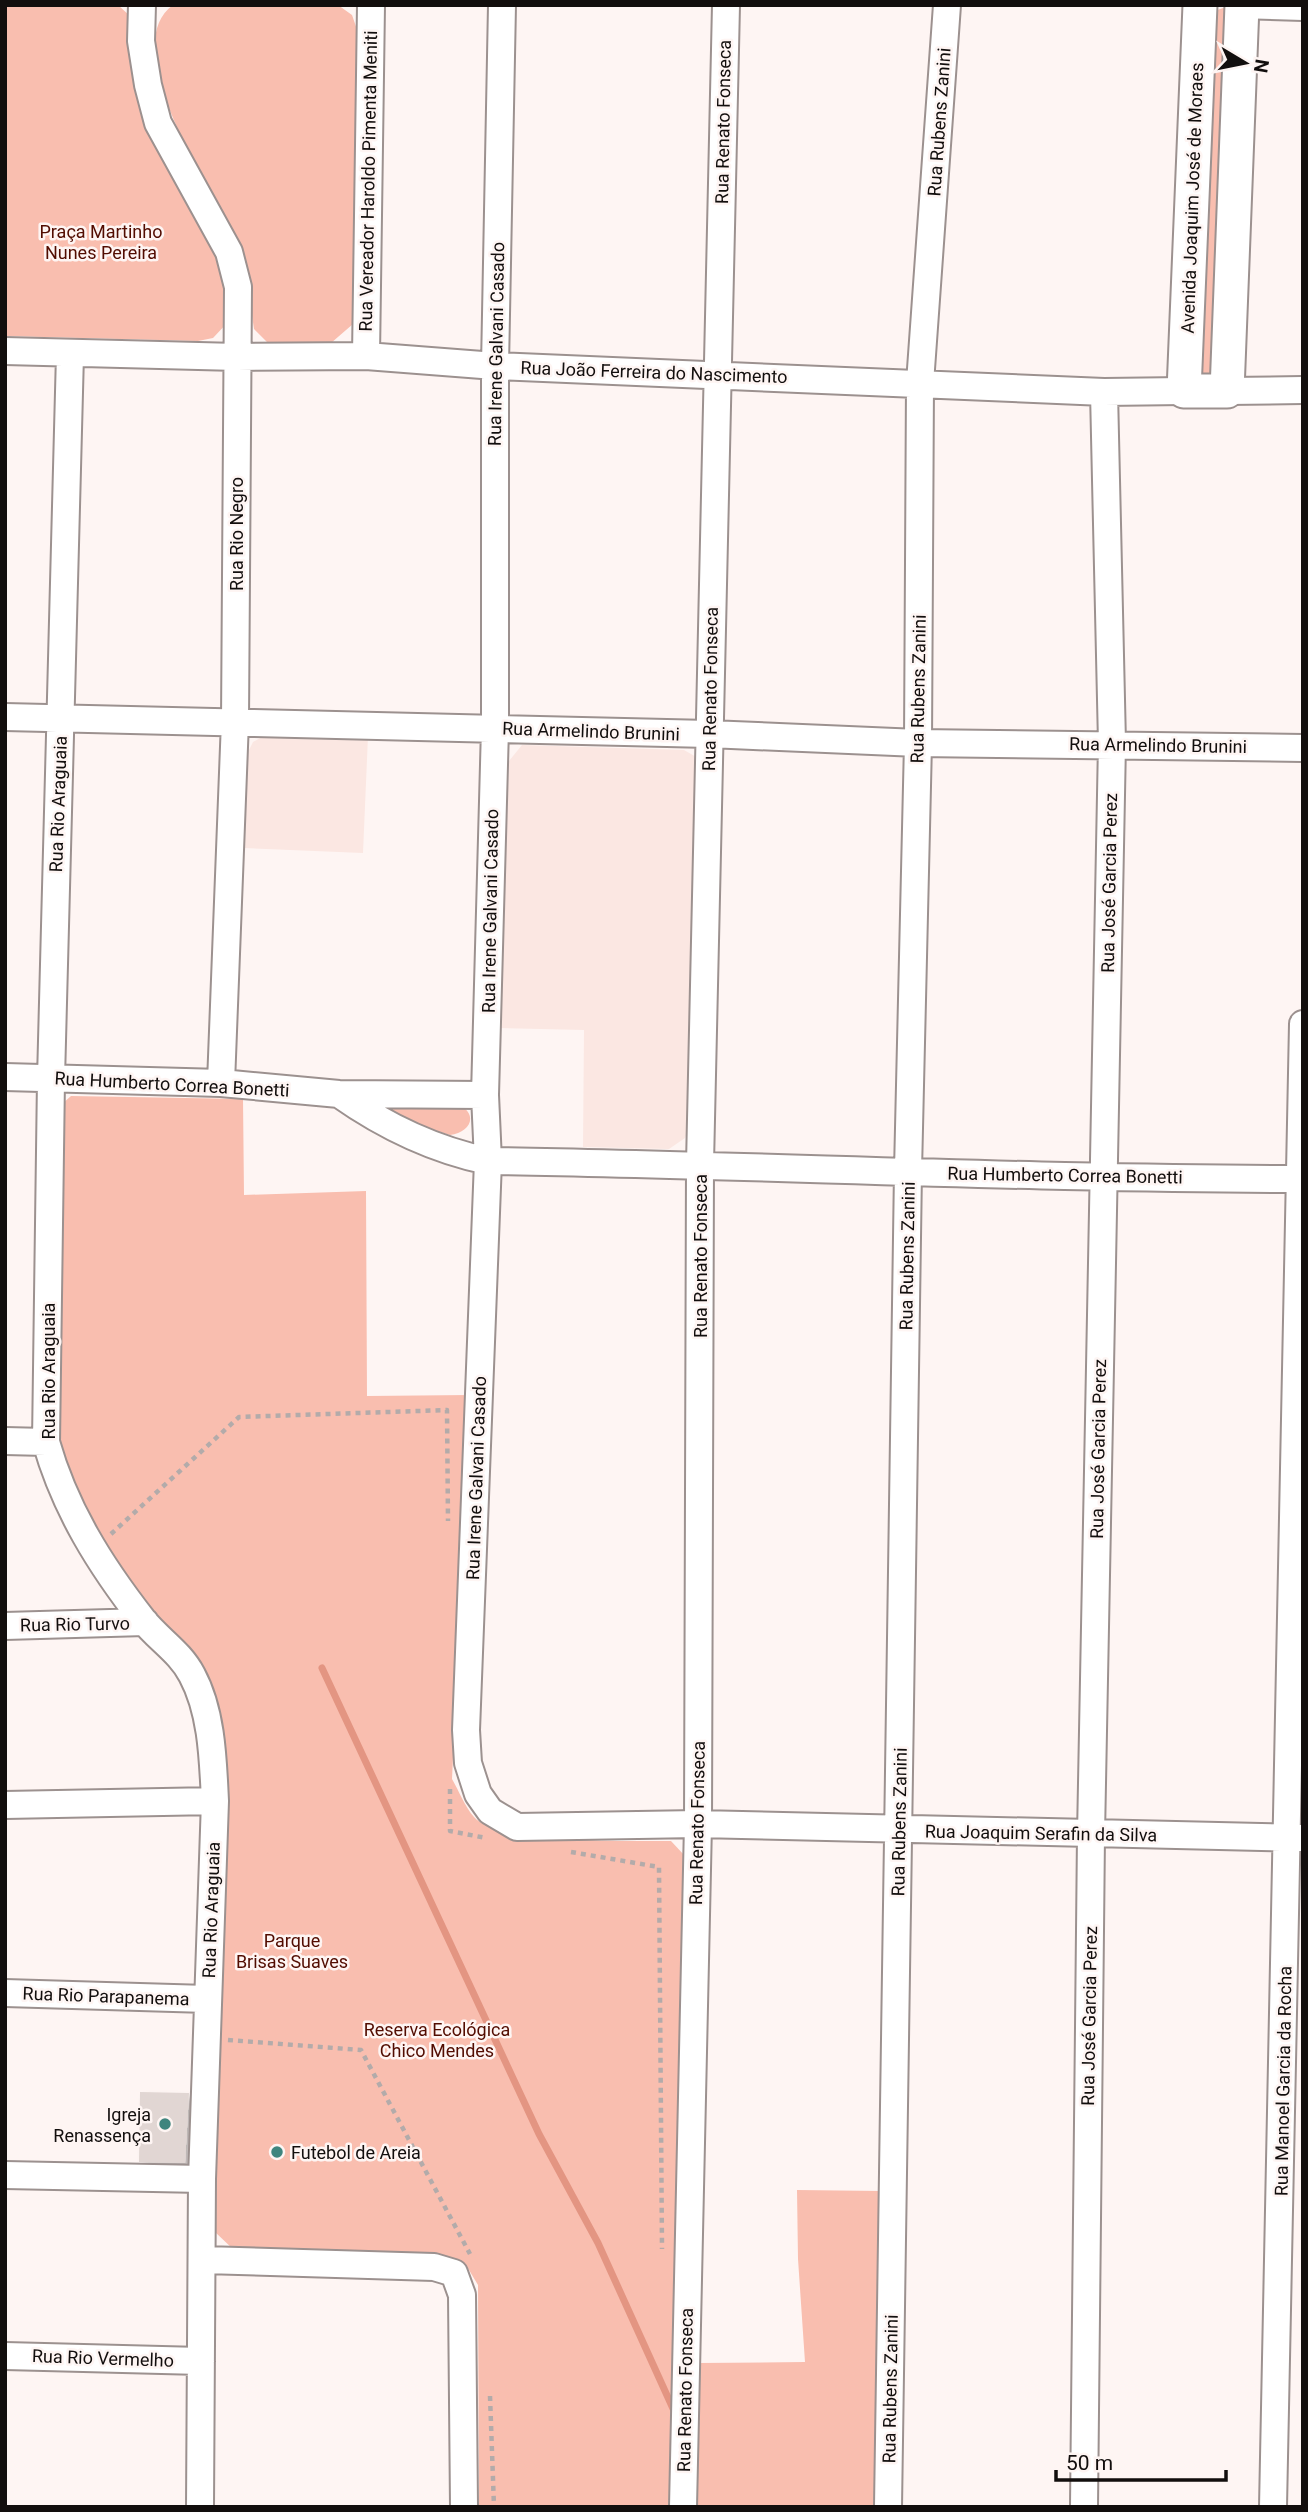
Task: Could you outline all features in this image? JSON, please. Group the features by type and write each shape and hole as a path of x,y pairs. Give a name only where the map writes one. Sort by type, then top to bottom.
{"street":[{"name":"Rua Rio Negro","path":"142,5 141,41 158,123 229,252 238,287 235,721 220,1083"},
{"name":"Rua Vereador Haroldo Pimenta Meniti","path":"366,356 371,5"},
{"name":"Rua Irene Galvani Casado","path":"490,1811 478,1794 468,1763 466,1730 488,1161 485,1095 495,728 495,366 502,5"},
{"name":"Rua Renato Fonseca","path":"683,2507 698,1824 700,1164 726,5"},
{"name":"Rua Rubens Zanini","path":"888,2507 908,1171 918,743 920,383 947,5"},
{"name":"Avenida Joaquim José de Moraes","path":"1184,391 1200,5"},
{"path":"1227,391 1241,5 1303,7"},
{"name":"Rua João Ferreira do Nascimento","path":"5,351 237,357 366,356 495,366 1104,392 1303,390"},
{"name":"Rua Rio Araguaia","path":"70,354 51,1079 46,1442 56,1478 88,1545 145,1622 176,1651 193,1676 203,1703 213,1759 215,1801 202,2179 204,2260 200,2507"},
{"name":"Rua José Garcia Perez","path":"1084,2507 1091,1835 1112,743 1104,392"},
{"name":"Rua Armelindo Brunini","path":"5,717 709,734 918,743 1112,743 1303,748"},
{"name":"Rua Manoel Garcia da Rocha","path":"1273,2507 1296,1838 1303,1024"},
{"name":"Rua Humberto Correa Bonetti","path":"5,1077 220,1083 339,1094 485,1095"},
{"name":"Rua Humberto Correa Bonetti","path":"339,1094 374,1119 464,1156 488,1161 700,1164 1103,1178 1301,1178"},
{"path":"5,1441 46,1442"},
{"name":"Rua Rio Turvo","path":"5,1626 145,1622"},
{"path":"5,1805 215,1801"},
{"name":"Rua Joaquim Serafin da Silva","path":"490,1811 517,1827 698,1824 1296,1838"},
{"name":"Rua Rio Parapanema","path":"5,1993 207,1999"},
{"path":"5,2175 202,2179"},
{"path":"204,2260 463,2266 464,2507"},
{"name":"Rua Rio Vermelho","path":"5,2356 201,2361"}],"path":[{"path":"103,1542 239,1417 447,1410 448,1532"},
{"path":"450,1777 450,1831 489,1838"},
{"path":"568,1852 659,1867 662,2251"},
{"path":"230,2027 230,2040 361,2050 463,2266"},
{"path":"489,2382 494,2507"}],"shaded area":[{"path":"271,732 368,736 363,853 245,848 246,756 253,742"},
{"path":"522,745 684,750 698,758 694,1117 685,1138 669,1149 583,1147 584,1030 499,1028 509,761"}],"green space":[{"name":"Praça Martinho Nunes Pereira","path":"5,5 118,5 130,16 229,290 229,321 213,338 198,341 5,336"},
{"path":"173,5 338,5 352,15 361,41 353,324 331,343 267,342 254,329 247,276 238,245 193,160 162,88 155,54 158,26"},
{"path":"1223,8 1229,10 1219,371 1208,376 1197,370 1212,12"},
{"name":"Reserva Ecológica Chico Mendes","path":"71,1096 243,1099 244,1195 366,1191 367,1396 470,1395 452,1779 471,1813 487,1826 509,1832 566,1839 671,1841 685,1856 673,2507 479,2507 478,2285 466,2265 440,2255 234,2250 215,2232 224,1869 221,1757 155,1615 96,1541 56,1443 62,1104"},
{"path":"375,1099 460,1105 466,1109 470,1119 467,1128 450,1135 378,1112"},
{"path":"797,2190 880,2191 875,2507 697,2507 698,2363 805,2362 798,2259"}],"building":[{"name":"Igreja Renassença","path":"140,2092 189,2093 185,2163 139,2162"}],"waterway":[{"path":"322,1668 539,2134 598,2243 675,2413"}],"place":[{"name":"Igreja Renassença","path":"165,2124"},
{"name":"Futebol de Areia","path":"277,2152"}],"park label":[{"name":"Parque Brisas Suaves","path":"292,1950"}]}
